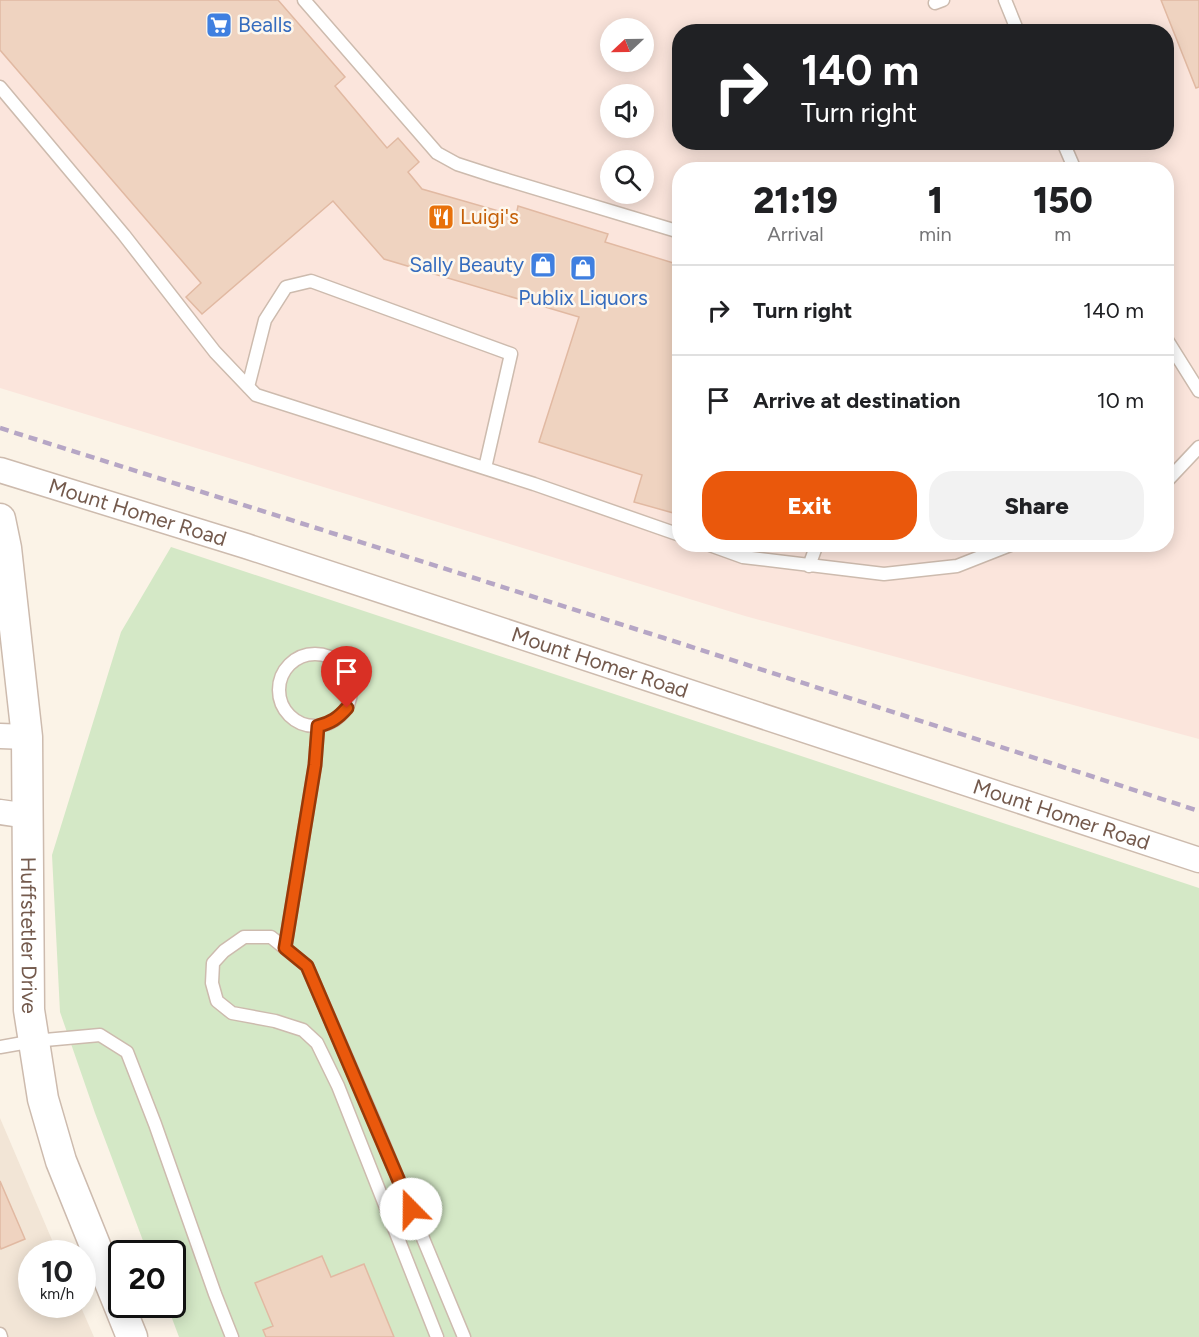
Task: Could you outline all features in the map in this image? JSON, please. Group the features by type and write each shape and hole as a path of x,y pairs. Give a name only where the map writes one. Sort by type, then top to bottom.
{"street":[{"name":"Mount Homer Road","path":"0,470 246,546 1199,860"},
{"name":"Huffstetler Drive","path":"0,519 6,548 14,737 14,814 29,1010 43,1099 60,1161 132,1337"}],"lane":[{"path":"304,0 437,153 458,164 485,173 672,230"},
{"path":"1005,0 1015,24"},
{"path":"0,87 124,235 215,352 256,395 485,468 672,532"},
{"path":"248,387 265,320 286,287 311,281 511,354 485,468"},
{"path":"1174,351 1199,392"},
{"path":"1174,473 1198,449"},
{"path":"729,552 743,557 884,574 957,566 994,552"},
{"path":"809,566 814,552"},
{"path":"316,654 338,663 346,672 350,684 347,708 329,724 318,726 307,726 296,721 281,704 279,693 280,681 289,665 304,656 316,654"},
{"path":"285,948 315,765 318,726"},
{"path":"437,1337 338,1086 317,1042 303,1030 275,1021 232,1013 217,1001 212,983 213,963 224,951 244,937 271,937 307,966 464,1337"},
{"path":"0,1047 34,1041 100,1035 127,1052 232,1337"}],"shaded area":[{"path":"0,0 1199,0 1199,739 745,616 0,388"},
{"path":"0,1118 52,1240 18,1240 18,1318 86,1318 94,1337 0,1337"}],"green space":[{"path":"171,547 1199,888 1199,1337 179,1337 172,1318 186,1318 186,1240 143,1240 60,1012 52,855 121,632"}],"building":[{"path":"0,0 278,0 345,77 335,86 387,148 398,138 419,162 408,172 422,189 516,216 518,206 608,234 605,242 672,263 672,513 634,502 642,475 539,442 579,317 384,259 333,201 202,314 186,297 201,283 0,50"},
{"path":"1161,0 1199,0 1199,87 1196,88 1174,33 1174,24 1171,24"},
{"path":"0,1181 25,1239 1,1249"},
{"path":"322,1256 331,1277 364,1264 394,1337 266,1337 263,1330 273,1326 255,1283"}],"railway":[{"path":"0,428 664,638 1199,811"}],"place":[{"name":"Bealls","path":"219,25"},
{"name":"Luigi's","path":"441,217"},
{"name":"Sally Beauty","path":"543,265"},
{"name":"Publix Liquors","path":"583,268"}],"route":[{"path":"347,708 329,724 318,726 315,765 285,948 307,966 411,1209"}]}
